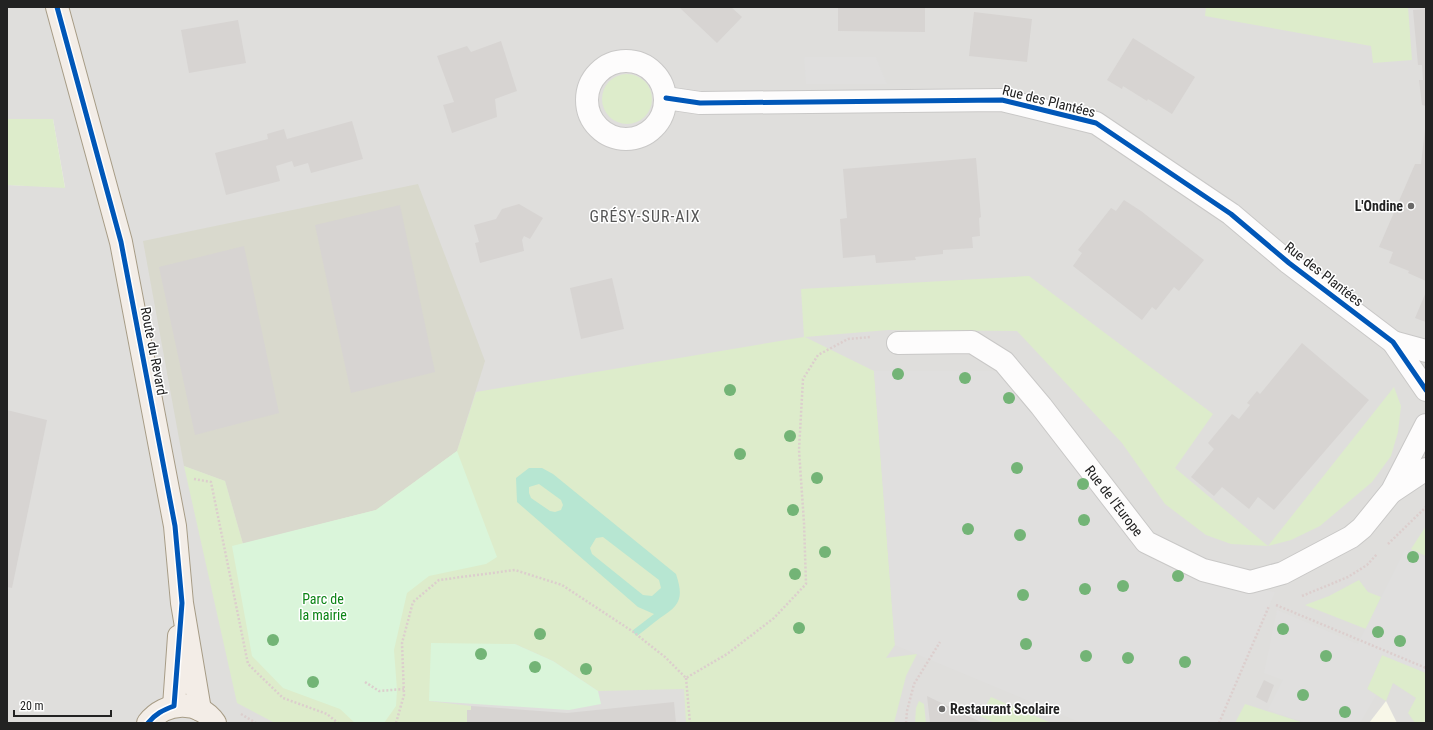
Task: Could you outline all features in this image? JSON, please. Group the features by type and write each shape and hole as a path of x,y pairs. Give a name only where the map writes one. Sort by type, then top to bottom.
{"main road":[{"name":"Route du Revard","path":"57,7 121,242 175,526 182,603 208,716"},
{"name":"Route du Revard","path":"174,706 182,603"},
{"path":"148,723 162,710 174,706 186,706 208,716"}],"street":[{"name":"Rue des Plantées","path":"666,98 700,102 1002,100 1096,123 1231,214 1289,263 1393,342 1426,390"},
{"name":"Rue de l'Europe","path":"898,343 972,342 1004,362 1041,406 1146,542 1203,570 1250,582 1284,573 1351,537 1362,528 1392,491 1426,425"},
{"name":"Rue des Plantées","path":"1393,342 1426,351"},
{"name":"Rue de l'Europe","path":"1392,491 1426,469"}],"path":[{"path":"686,678 727,654 774,618 806,584 800,450 803,379 818,354 848,338 875,337 898,343"},
{"path":"190,478 211,482 248,664 283,698 327,714 338,723"},
{"path":"396,723 404,695 402,643 412,602 439,580 515,570 562,585 632,631 665,657 686,678 690,723"},
{"path":"1219,723 1270,602 1426,668"},
{"path":"906,723 907,711 914,684 940,642"},
{"path":"365,682 379,691 404,689"}],"shaded area":[{"path":"7,7 1426,7 1426,723 7,723 7,185 65,187 53,119 7,119"},
{"path":"804,57 876,57 887,84 806,84"},
{"path":"418,184 485,361 457,451 376,510 243,544 225,481 184,466 143,241"},
{"path":"874,371 997,371 1097,490 1210,581 1275,592 1219,723 1082,723 895,645"},
{"path":"1405,550 1426,558 1426,673 1382,655 1367,689 1376,695 1360,723 1307,723 1268,710 1283,680 1264,673 1277,610 1358,644"},
{"path":"1386,701 1397,723 1369,723"}],"green space":[{"path":"1206,7 1408,7 1412,60 1373,63 1371,46 1205,16"},
{"path":"627,74 636,76 645,81 650,90 652,99 650,108 645,117 636,122 627,124 618,122 609,117 604,108 602,99 604,90 609,81 618,76"},
{"path":"7,119 53,119 65,188 7,185"},
{"path":"1029,276 1213,414 1175,468 1268,546 1231,544 1206,535 1165,504 1122,443 1017,331 888,330 805,337 874,371 895,645 886,658 917,654 906,676 894,723 686,723 684,689 598,691 553,661 515,644 429,701 471,706 471,723 275,723 237,703 184,466 225,481 243,544 376,510 457,451 476,392 804,337 801,289"},
{"path":"1394,387 1401,406 1398,432 1391,456 1372,482 1320,526 1291,540 1268,546"},
{"name":"Parc de la mairie","path":"457,451 497,557 486,564 429,576 407,593 394,650 397,690 396,706 384,723 355,723 340,709 283,688 252,656 232,546 376,510"},
{"path":"529,468 542,468 553,474 676,574 680,595 676,605 637,636 632,631 654,614 638,607 517,502 516,478","holes":["539,484 561,500 563,505 561,510 555,512 550,511 531,498 529,487","603,537 659,580 661,588 652,596 643,595 592,554 590,548 596,538"]},
{"path":"1426,526 1426,556 1411,549"},
{"path":"1359,580 1368,592 1381,597 1366,629 1305,605 1329,596"},
{"path":"431,643 515,644 553,661 598,691 601,704 569,710 429,701"},
{"path":"1382,655 1426,673 1426,723 1415,723 1408,713 1416,698 1393,683 1386,701 1367,689"},
{"path":"991,697 1051,723 995,723 980,716"},
{"path":"919,701 924,704 926,723 915,723 916,708"},
{"path":"1245,704 1304,723 1235,723"}],"building":[{"path":"676,7 731,7 742,17 717,43 680,8"},
{"path":"838,7 925,7 925,32 838,31"},
{"path":"1426,9 1426,106 1422,105 1419,80 1423,80 1422,65 1418,65 1413,10"},
{"path":"974,12 1032,19 1027,62 969,56"},
{"path":"238,20 246,63 189,73 181,30"},
{"path":"1133,38 1195,77 1172,114 1148,99 1147,101 1123,86 1122,89 1107,80"},
{"path":"501,41 517,91 495,99 497,117 452,133 443,105 454,102 437,56 467,46 471,52"},
{"path":"352,121 363,159 311,173 308,163 294,167 292,161 276,166 280,181 226,195 215,153 268,139 267,134 284,129 287,139"},
{"name":"L'Ondine","path":"1425,129 1426,281 1408,273 1409,271 1389,263 1393,252 1379,247 1415,164 1421,164"},
{"path":"976,158 981,217 979,218 980,236 972,237 973,248 943,250 943,254 915,257 916,260 876,263 875,255 843,258 840,219 847,218 843,169"},
{"path":"1124,200 1141,211 1204,260 1179,291 1174,287 1156,310 1152,307 1142,320 1073,266 1082,253 1078,250 1111,208 1116,211"},
{"path":"519,204 543,218 530,239 524,236 522,240 524,251 480,263 475,243 479,242 474,225 496,219 502,209"},
{"path":"400,205 435,372 351,393 315,225"},
{"path":"244,246 279,413 195,435 159,267"},
{"path":"612,278 624,329 581,339 570,288"},
{"path":"1426,292 1426,322 1415,318"},
{"path":"1302,343 1369,400 1274,510 1258,497 1249,509 1222,487 1214,496 1191,477 1214,449 1208,443 1232,414 1239,419 1250,405 1247,403 1257,391 1260,394"},
{"path":"7,410 47,420 12,588 7,587"},
{"path":"1264,680 1274,685 1267,703 1256,697"},
{"name":"Restaurant Scolaire","path":"927,696 983,723 930,723"},
{"path":"674,702 676,723 467,723 467,710 471,710 471,706 567,713"}],"cycle path":[{"path":"57,7 121,242 175,526 182,603 174,706 153,717 148,723"},
{"path":"666,98 700,103 1002,100 1096,123 1231,214 1289,263 1393,342 1426,390"}],"place":[{"name":"L'Ondine","path":"1411,206"},
{"name":"Restaurant Scolaire","path":"942,709"}],"district":[{"name":"GRÉSY-SUR-AIX","path":"645,216"}]}
